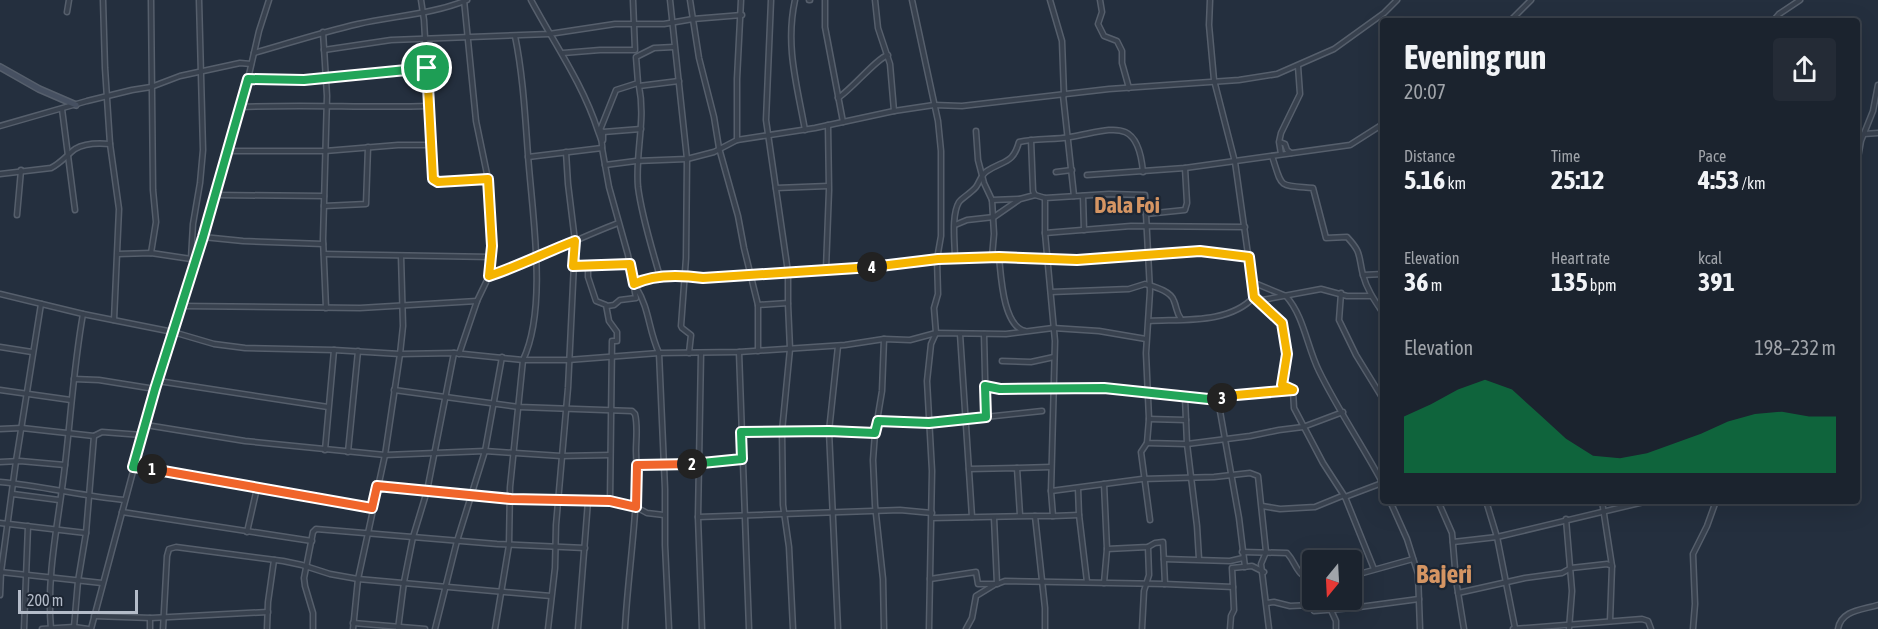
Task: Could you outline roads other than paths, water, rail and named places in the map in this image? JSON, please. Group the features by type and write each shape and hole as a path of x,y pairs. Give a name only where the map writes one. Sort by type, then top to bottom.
{"street":[{"path":"67,12 69,0"},
{"path":"103,0 110,144 119,209 114,320"},
{"path":"152,0 153,190 156,222 152,254"},
{"path":"193,260 203,150 199,0"},
{"path":"42,629 74,627 90,629 155,389 193,260 203,237 269,0"},
{"path":"421,0 434,181 488,179"},
{"path":"254,53 304,40 323,32 437,10 465,0 476,122 488,179 492,257 489,276 456,353 444,396 435,454 413,537 404,582 398,627"},
{"path":"531,0 562,53 603,142"},
{"path":"562,53 635,50 633,0"},
{"path":"670,0 687,159 687,247 681,326 691,335 689,353"},
{"path":"690,0 719,148 738,216 758,305 758,351"},
{"path":"737,140 741,0"},
{"path":"771,0 765,107 788,272 790,349 782,431 784,515 789,548 793,629"},
{"path":"795,0 791,30 792,70 805,130"},
{"path":"824,0 825,27 843,122"},
{"path":"875,0 878,28 888,55 894,111"},
{"path":"912,0 938,121 941,151 941,236 938,259 938,294 934,308 936,333 932,338 928,371 932,515 929,629"},
{"path":"1050,0 1062,41 1064,95 1074,196"},
{"path":"1100,0 1102,12 1098,24 1104,36 1117,41 1122,51 1122,63 1129,88"},
{"path":"1210,0 1209,26 1214,80 1235,162 1252,282 1256,299 1282,323 1287,354 1282,385 1293,390"},
{"path":"605,165 687,159 714,152 737,140 805,130 934,105 962,106 1214,80 1239,80 1277,74 1335,49 1384,13 1397,0"},
{"path":"1513,18 1531,0"},
{"path":"1776,18 1800,0"},
{"path":"324,50 391,40 468,39 549,34 615,24 672,23 742,15"},
{"path":"323,32 326,77 324,196 326,308"},
{"path":"495,629 508,545 510,487 523,360 529,347 534,322 536,259 526,115 514,36"},
{"path":"636,57 654,48 674,47"},
{"path":"838,99 882,57 888,55"},
{"path":"636,57 642,102 638,185 660,278"},
{"path":"588,267 588,277 596,301 607,306 614,305 620,300 636,297 630,264 609,188 602,148 603,132 600,130 616,90 638,83 636,57"},
{"path":"0,126 132,90 152,87 200,71 240,63 251,64"},
{"path":"1281,154 1279,142 1284,125 1300,94 1298,66"},
{"path":"0,67 76,105"},
{"path":"248,79 304,80 427,68"},
{"path":"639,86 679,81"},
{"path":"1860,151 1878,85"},
{"path":"240,107 429,106"},
{"path":"62,109 75,210"},
{"path":"826,269 828,125"},
{"path":"1087,175 1185,168 1350,145 1380,126"},
{"path":"603,132 641,129"},
{"path":"955,259 955,225 958,205 973,190 982,175 1016,154 1019,141 1068,138 1108,129 1124,131 1138,145 1142,155 1143,172"},
{"path":"976,130 977,152 982,175 992,200 994,217 992,257"},
{"path":"1864,134 1878,132"},
{"path":"1031,140 1035,195"},
{"path":"1279,142 1285,144 1290,153"},
{"path":"0,174 51,168 76,148 88,144 110,144"},
{"path":"227,151 325,151 430,145"},
{"path":"324,206 366,204 368,147"},
{"path":"528,157 602,148"},
{"path":"548,629 575,241 566,152"},
{"path":"1272,156 1279,181 1284,186 1313,188 1326,238 1347,237 1359,250 1371,296 1380,309"},
{"path":"1146,214 1185,210 1187,203 1185,168"},
{"path":"17,215 21,170"},
{"path":"1056,172 1072,170"},
{"path":"776,188 828,186"},
{"path":"215,195 324,196"},
{"path":"992,200 1020,199 1035,195 1045,198 1145,195 1149,285 1149,321 1146,339 1149,419 1147,443 1142,452 1150,520"},
{"path":"1083,196 1084,230"},
{"path":"1045,198 1045,233 1055,341 1051,467 1053,516"},
{"path":"955,225 967,220 994,217 1020,199"},
{"path":"489,276 536,259 549,251 618,223"},
{"path":"1045,233 1147,226 1245,227"},
{"path":"203,237 324,244"},
{"path":"634,284 643,279 684,276 703,278 873,267 938,259 1125,258 1200,251 1249,257"},
{"path":"118,255 152,254 193,260"},
{"path":"324,254 492,257"},
{"path":"353,629 358,579 385,455 400,354 403,326 401,256"},
{"path":"999,257 1002,286 1011,322 1018,330 1029,332"},
{"path":"573,266 630,264"},
{"path":"1364,275 1380,274"},
{"path":"1252,282 1286,296 1295,309 1320,372 1380,478"},
{"path":"634,284 647,307 651,336 658,353 669,629"},
{"path":"1051,292 1129,289 1145,284 1170,294 1181,319"},
{"path":"1149,321 1205,318 1239,310 1256,299 1322,289 1347,296 1371,296"},
{"path":"1341,293 1339,320 1356,356 1380,394"},
{"path":"0,294 173,332 214,344 245,348 400,354 456,353 523,360 568,360 658,353 758,351 838,346 884,339 910,340 936,333 984,334 1029,332 1053,328 1099,331 1146,339"},
{"path":"180,306 326,308 477,301"},
{"path":"758,305 788,303"},
{"path":"0,595 0,572 41,304"},
{"path":"607,306 609,321 617,332 617,341 612,341 610,501"},
{"path":"51,628 55,529 83,314"},
{"path":"960,334 972,517"},
{"path":"984,334 986,417"},
{"path":"884,339 882,391 873,460 883,579 884,629"},
{"path":"838,346 829,431 838,629"},
{"path":"0,347 32,352"},
{"path":"325,450 334,350"},
{"path":"348,452 358,351"},
{"path":"739,352 749,629"},
{"path":"702,353 698,516 702,629"},
{"path":"435,629 457,541 485,451 502,357"},
{"path":"1002,361 1030,362 1054,357"},
{"path":"74,379 99,380 155,389"},
{"path":"158,381 328,407"},
{"path":"985,386 1000,389 1104,388 1218,400 1225,396 1293,390"},
{"path":"0,390 71,400"},
{"path":"394,390 519,407 633,411 637,465 636,507 625,629"},
{"path":"1293,390 1294,408 1344,496 1374,569"},
{"path":"1185,397 1187,444 1199,559"},
{"path":"1218,400 1239,518 1245,567"},
{"path":"878,421 929,423 1042,411"},
{"path":"1147,443 1187,444 1225,441 1303,427 1343,412"},
{"path":"1149,419 1186,420"},
{"path":"146,425 245,441 385,455 485,451 561,456 610,455"},
{"path":"0,429 22,428 68,435 94,436 102,432 142,435"},
{"path":"741,432 875,433"},
{"path":"74,627 78,581 86,533 94,436"},
{"path":"637,465 700,464 742,459"},
{"path":"0,462 65,465"},
{"path":"133,467 180,473 372,508"},
{"path":"969,469 1051,467"},
{"path":"1017,468 1020,515"},
{"path":"1051,491 1146,479 1231,476 1250,473 1258,476 1266,552 1261,564 1264,572 1269,629"},
{"path":"0,482 61,490 88,497 124,500"},
{"path":"1104,484 1107,549 1104,583"},
{"path":"1262,506 1281,509 1315,507 1380,484"},
{"path":"377,486 511,499 610,501 636,507 647,513 664,515"},
{"path":"247,532 257,488"},
{"path":"1078,488 1078,515 1087,582"},
{"path":"12,494 59,500"},
{"path":"578,629 588,501"},
{"path":"1391,504 1418,574 1420,629"},
{"path":"1439,504 1452,533 1464,629"},
{"path":"1487,504 1497,537 1514,629 1569,627 1642,619 1648,621 1651,629"},
{"path":"1603,504 1612,567 1610,621"},
{"path":"1453,542 1497,537 1631,504"},
{"path":"1693,629 1695,593 1693,554 1715,504"},
{"path":"698,516 876,511 994,518 1020,515 1078,515"},
{"path":"122,512 312,541"},
{"path":"1035,516 1043,582 1045,629"},
{"path":"994,518 997,584"},
{"path":"1566,519 1572,591 1569,627"},
{"path":"0,523 86,533"},
{"path":"24,629 24,575 28,526"},
{"path":"313,629 313,613 304,586 306,566 316,529 508,545 585,548"},
{"path":"1107,549 1148,547 1163,542 1165,584"},
{"path":"1142,629 1144,591 1148,583 1148,547"},
{"path":"163,629 167,556 171,548 274,560 358,579 551,596"},
{"path":"1242,552 1284,552 1290,555 1297,570 1302,573"},
{"path":"1164,559 1230,561 1243,558"},
{"path":"1362,573 1413,559"},
{"path":"267,629 274,560"},
{"path":"1458,593 1507,584 1525,578 1562,573 1571,568 1601,564 1612,567"},
{"path":"1230,629 1230,616 1234,610 1232,568 1251,566 1264,572"},
{"path":"0,572 102,583"},
{"path":"930,579 976,572 978,584 997,584"},
{"path":"966,629 972,618 976,596 989,587 1005,581 1233,587"},
{"path":"1362,606 1419,599"},
{"path":"1267,603 1302,606"},
{"path":"1838,629 1839,621 1849,612 1878,605"},
{"path":"1313,610 1331,610 1336,621 1336,629"},
{"path":"94,616 150,618 268,612"},
{"path":"150,618 150,629"},
{"path":"353,623 425,629"}],"district":[{"name":"Dala Foi","path":"1127,205"},
{"name":"Bajeri","path":"1444,574"}]}
